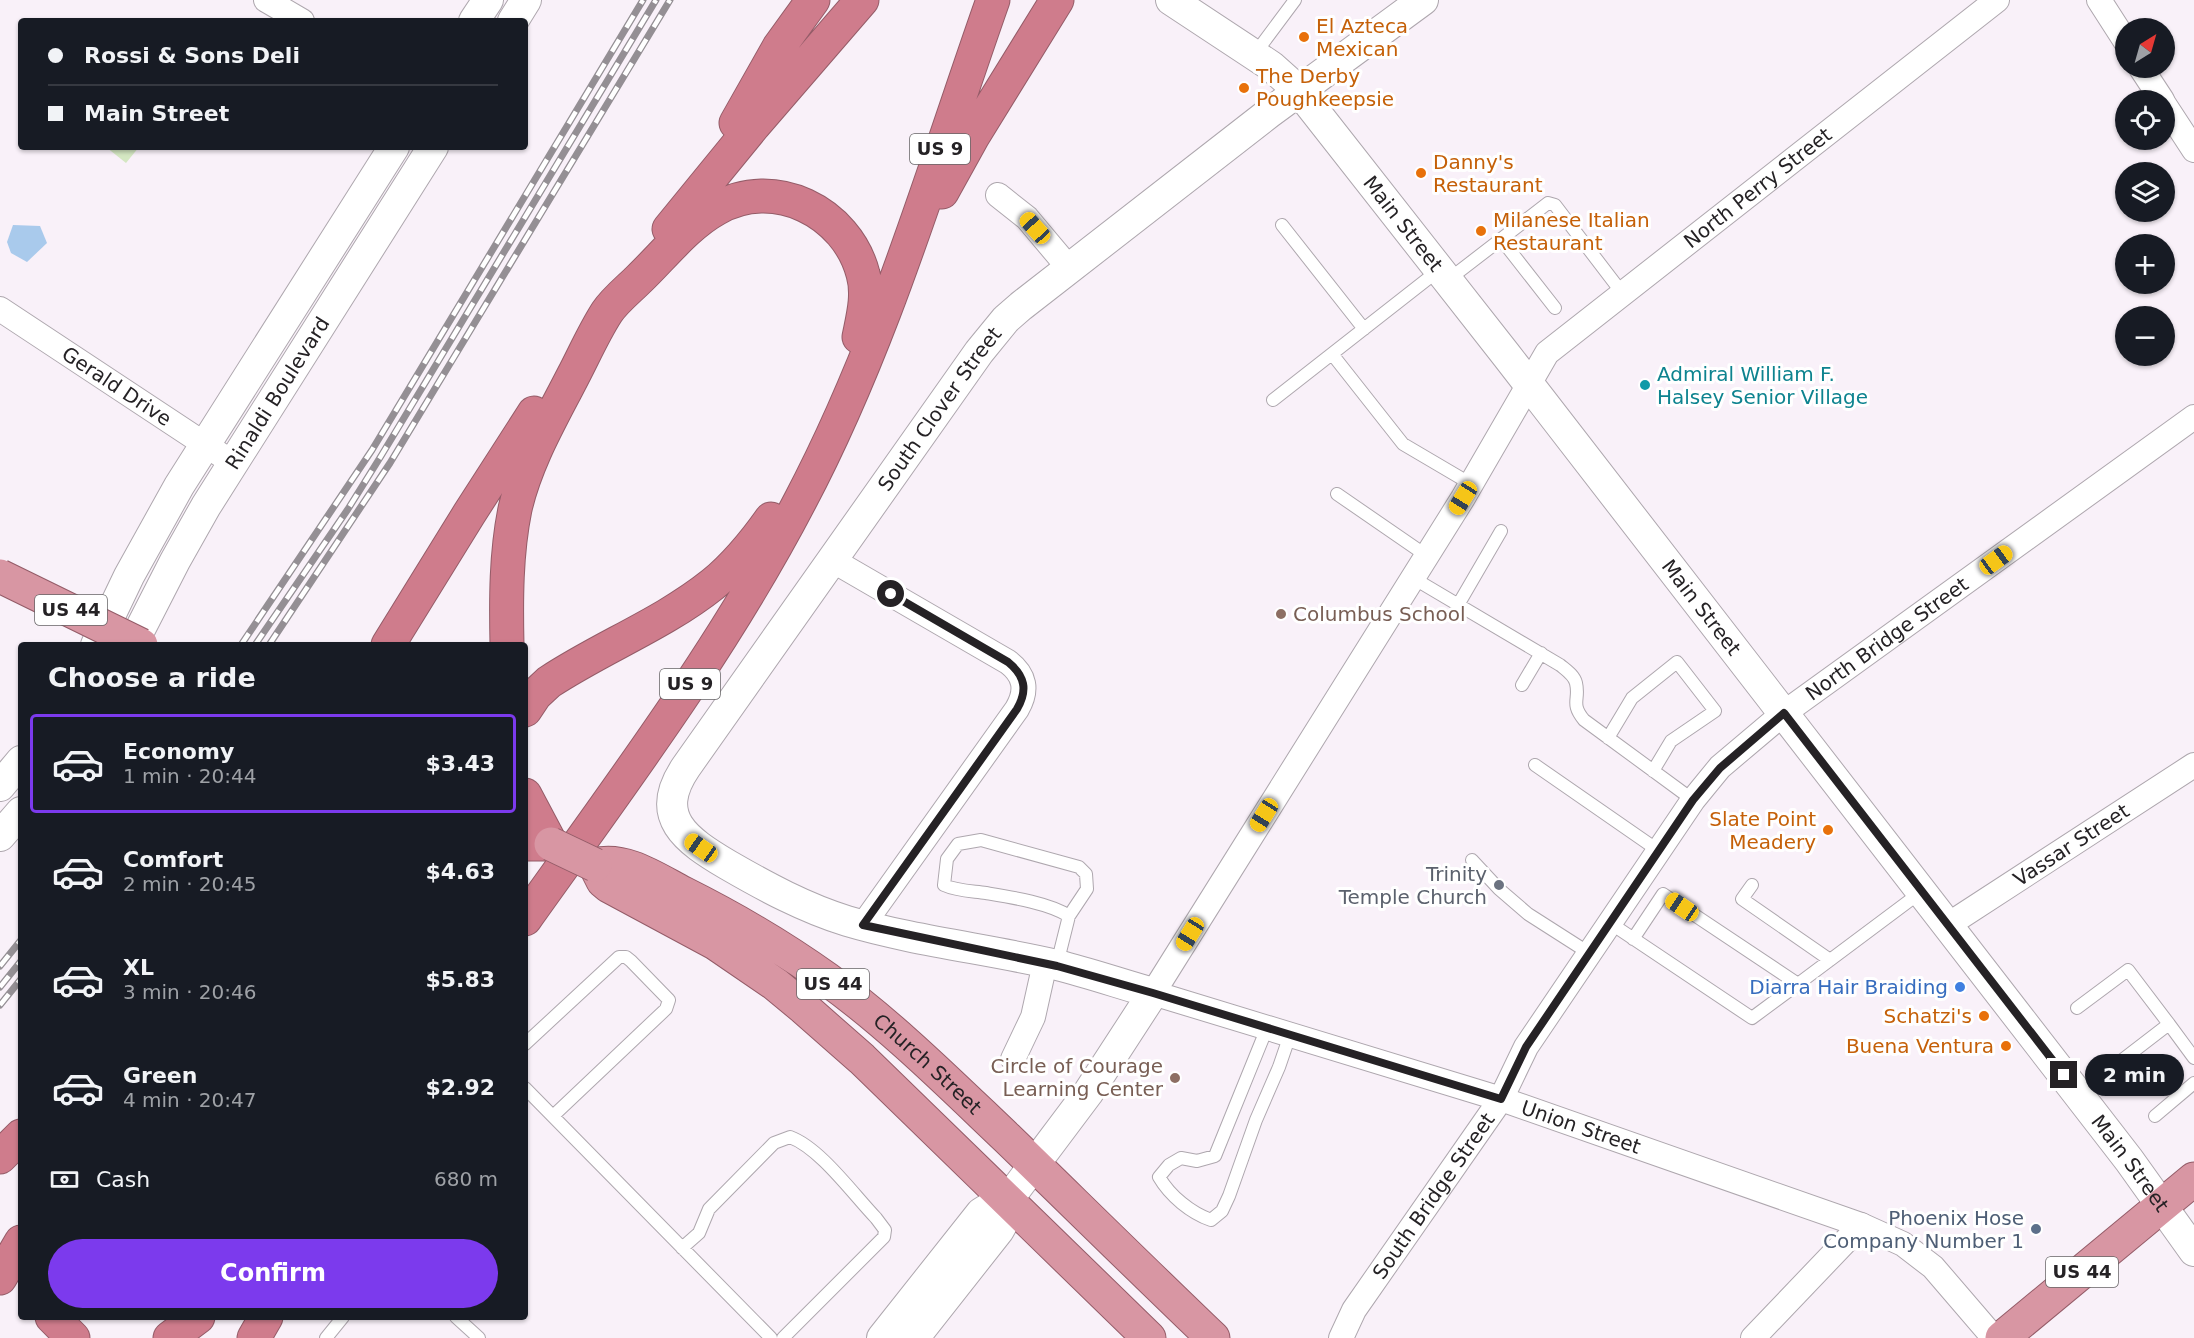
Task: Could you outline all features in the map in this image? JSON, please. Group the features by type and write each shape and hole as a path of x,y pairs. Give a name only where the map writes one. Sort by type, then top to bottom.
{"highway":[{"path":"683,211 749,103 779,47 813,0"},
{"path":"390,642 513,445 608,310 683,211 754,124 862,0"},
{"name":"US 9","path":"528,915 664,723 726,628 787,526 837,425 888,298 993,0"},
{"path":"888,298 959,160 1057,0"},
{"path":"507,642 512,526 520,491 541,437 608,310 699,221 717,208 740,199 768,196 809,206 822,214 844,235 852,247 864,276 865,308 837,425 754,542 725,573 678,609 549,682 528,706"},
{"name":"US 44","path":"0,576 135,642"},
{"path":"528,810 534,840"},
{"name":"Church Street","path":"534,840 595,865 613,862 631,868 741,923 799,959 854,999 906,1042 1213,1338"},
{"name":"Church Street","path":"595,865 603,881 609,886 715,943 782,990 862,1059 1149,1338"},
{"path":"0,1157 18,1139"},
{"name":"US 44","path":"2002,1338 2194,1179"},
{"path":"0,1278 18,1247"},
{"path":"55,1320 73,1338"},
{"path":"170,1338 194,1320"},
{"path":"194,1338 211,1320"},
{"path":"254,1338 264,1320"}],"street":[{"path":"266,0 297,18"},
{"path":"476,18 488,0"},
{"path":"515,18 526,0"},
{"name":"South Clover Street","path":"672,808 674,790 681,775 992,335 1021,306 1069,268 1299,91 1424,0"},
{"name":"North Perry Street","path":"1153,993 1413,579 1547,354 1997,0"},
{"path":"2099,0 2115,25"},
{"name":"Main Street","path":"1187,4 1281,73 1299,91 1444,274 1922,891 2078,1094 2194,1251"},
{"path":"2175,121 2194,150"},
{"name":"Rinaldi Boulevard","path":"97,642 144,546 205,444 392,150"},
{"name":"Rinaldi Boulevard","path":"134,642 190,533 431,150"},
{"path":"998,195 1027,218 1069,268"},
{"name":"Gerald Drive","path":"0,309 233,463"},
{"name":"North Bridge Street","path":"1784,713 2194,417"},
{"path":"832,560 1008,662 1020,674 1024,690 1017,709 863,925"},
{"name":"South Bridge Street","path":"1341,1338 1354,1310 1501,1099 1526,1047 1693,800 1720,768 1784,713"},
{"path":"0,786 18,765"},
{"name":"Vassar Street","path":"1948,925 2194,765"},
{"name":"Union Street","path":"672,808 677,825 691,841 724,863 788,897 828,914 863,925 1051,964 1153,993 1501,1099 1861,1225 1903,1244 1933,1267 1994,1338"},
{"path":"0,836 18,815"},
{"path":"1013,1059 1033,1017 1051,964"},
{"path":"914,1338 999,1230 1004,1221 1007,1201 1103,1072 1153,993"},
{"path":"882,1338 981,1213 997,1203 1007,1201"},
{"path":"1753,1338 1861,1225"}],"lane":[{"path":"1254,55 1295,0"},
{"path":"1273,400 1364,329 1444,274 1501,239 1548,203 1555,205 1623,294"},
{"path":"1282,225 1364,329"},
{"path":"1501,239 1555,308"},
{"path":"1332,354 1403,444 1471,484"},
{"path":"1337,494 1427,556"},
{"path":"1458,605 1501,531"},
{"path":"1413,579 1560,665 1576,682 1577,711 1584,720 1693,800"},
{"path":"1522,685 1541,653"},
{"path":"1608,738 1632,698 1677,662 1715,711 1671,741 1653,771"},
{"path":"1535,765 1659,851"},
{"path":"1051,964 1069,916 1087,889 1086,874 1079,867 981,840 958,844 947,859 944,885 951,889 991,894 1058,909 1069,916"},
{"path":"1472,860 1498,889 1528,914 1589,953"},
{"path":"1752,885 1742,899 1830,960"},
{"path":"1610,923 1752,1018 1922,891"},
{"path":"1633,939 1663,894 1798,984"},
{"path":"528,1041 619,957 626,957 631,961 669,1000 666,1009 553,1116"},
{"path":"2077,1008 2128,970 2194,1058"},
{"path":"2078,1094 2169,1024"},
{"path":"1267,1028 1215,1156 1197,1161 1181,1158 1169,1165 1159,1177 1165,1188 1198,1215 1211,1220 1222,1211 1229,1196 1290,1035"},
{"path":"2155,1116 2194,1083"},
{"path":"528,1091 771,1338"},
{"path":"682,1248 699,1233 709,1209 774,1143 790,1137 803,1142 885,1230 884,1237 783,1338"},
{"path":"326,1338 341,1320"},
{"path":"459,1320 479,1338"}],"green space":[{"path":"110,150 137,150 126,163"}],"water":[{"path":"13,225 40,226 47,243 27,262 11,253 7,242"}],"railway":[{"path":"243,642 372,450 643,0"},
{"path":"257,642 348,509 381,456 656,0"},
{"path":"271,642 390,463 670,0"},
{"path":"0,966 18,944"},
{"path":"0,987 18,965"},
{"path":"0,1005 18,983"}],"place":[{"name":"El Azteca Mexican","path":"1304,37"},
{"name":"The Derby Poughkeepsie","path":"1244,88"},
{"name":"Danny's Restaurant","path":"1421,173"},
{"name":"Milanese Italian Restaurant","path":"1481,231"},
{"name":"Admiral William F. Halsey Senior Village","path":"1645,385"},
{"name":"Columbus School","path":"1281,614"},
{"name":"Slate Point Meadery","path":"1828,830"},
{"name":"Trinity Temple Church","path":"1499,885"},
{"name":"Diarra Hair Braiding","path":"1960,987"},
{"name":"Schatzi's","path":"1984,1016"},
{"name":"Buena Ventura","path":"2006,1046"},
{"name":"Circle of Courage Learning Center","path":"1175,1078"},
{"name":"Phoenix Hose Company Number 1","path":"2036,1229"}],"route":[{"path":"891,594 1008,662 1020,674 1024,682 1024,690 1017,709 863,925 1057,966 1501,1099 1526,1047 1693,800 1720,768 1784,713 2064,1075"}]}
